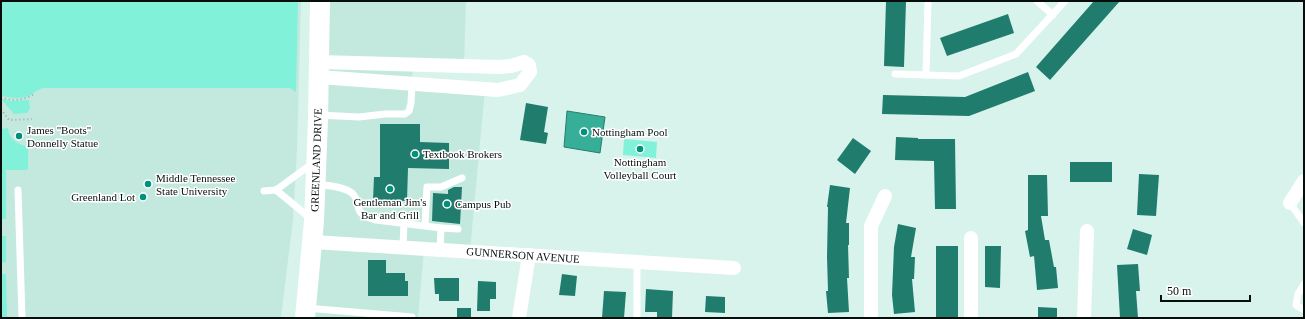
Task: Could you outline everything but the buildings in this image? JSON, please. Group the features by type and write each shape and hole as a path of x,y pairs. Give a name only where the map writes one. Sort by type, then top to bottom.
{"street":[{"name":"GREENLAND DRIVE","path":"306,313 314,220 320,1"},
{"path":"524,62 529,64 530,72 520,85 498,90 412,84 319,69 500,67 511,66 524,62"},
{"path":"1290,203 1304,181"},
{"path":"871,318 871,226 885,196"},
{"path":"1084,318 1087,231"},
{"path":"971,238 971,318"},
{"name":"GUNNERSON AVENUE","path":"313,242 734,268"},
{"path":"519,318 529,255"}],"lane":[{"path":"926,75 928,1"},
{"path":"1037,1 1053,15"},
{"path":"895,74 959,76 1016,54 1065,1"},
{"path":"318,115 359,117 385,114 405,114 409,111 411,103 412,84"},
{"path":"264,191 276,190 316,160"},
{"path":"425,225 427,187 441,187 462,178"},
{"path":"315,184 344,189 353,194 362,215 376,220 458,229"},
{"path":"18,190 22,318"},
{"path":"276,190 314,220"},
{"path":"1290,203 1304,223"},
{"path":"403,247 404,222"},
{"path":"440,250 441,228"},
{"path":"637,262 637,318"},
{"path":"1304,284 1298,294 1296,305 1304,310"},
{"path":"306,313 412,317"}],"path":[{"path":"1,97 18,100 28,98 34,94"},
{"path":"1,109 9,120 32,119"}],"shaded area":[{"name":"Middle Tennessee State University","path":"1,1 301,1 297,150 293,219 281,318 1,318"},
{"path":"1,1 298,1 296,92 290,88 44,88 26,97 16,98 2,96"},
{"path":"320,1 466,1 464,65 413,65 412,83 485,89 470,251 424,249 418,318 305,318"},
{"path":"1,99 12,101 29,100 30,109 27,113 14,114"},
{"name":"Nottingham Pool","path":"567,111 605,117 600,153 564,147"},
{"path":"8,128 12,139 28,147 28,169 6,170 6,219 1,219 1,129"},
{"name":"Nottingham Volleyball Court","path":"624,139 657,142 656,158 623,155"},
{"path":"1,236 6,236 6,262 1,263"},
{"path":"1,274 6,274 7,318 1,318"}],"place":[{"name":"Nottingham Pool","path":"584,132"},
{"name":"James \"Boots\" Donnelly Statue","path":"19,136"},
{"name":"Nottingham Volleyball Court","path":"640,149"},
{"name":"Textbook Brokers","path":"415,154"},
{"name":"Middle Tennessee State University","path":"148,184"},
{"name":"Gentleman Jim's Bar and Grill","path":"390,189"},
{"name":"Greenland Lot","path":"143,197"},
{"name":"Campus Pub","path":"447,204"}]}
